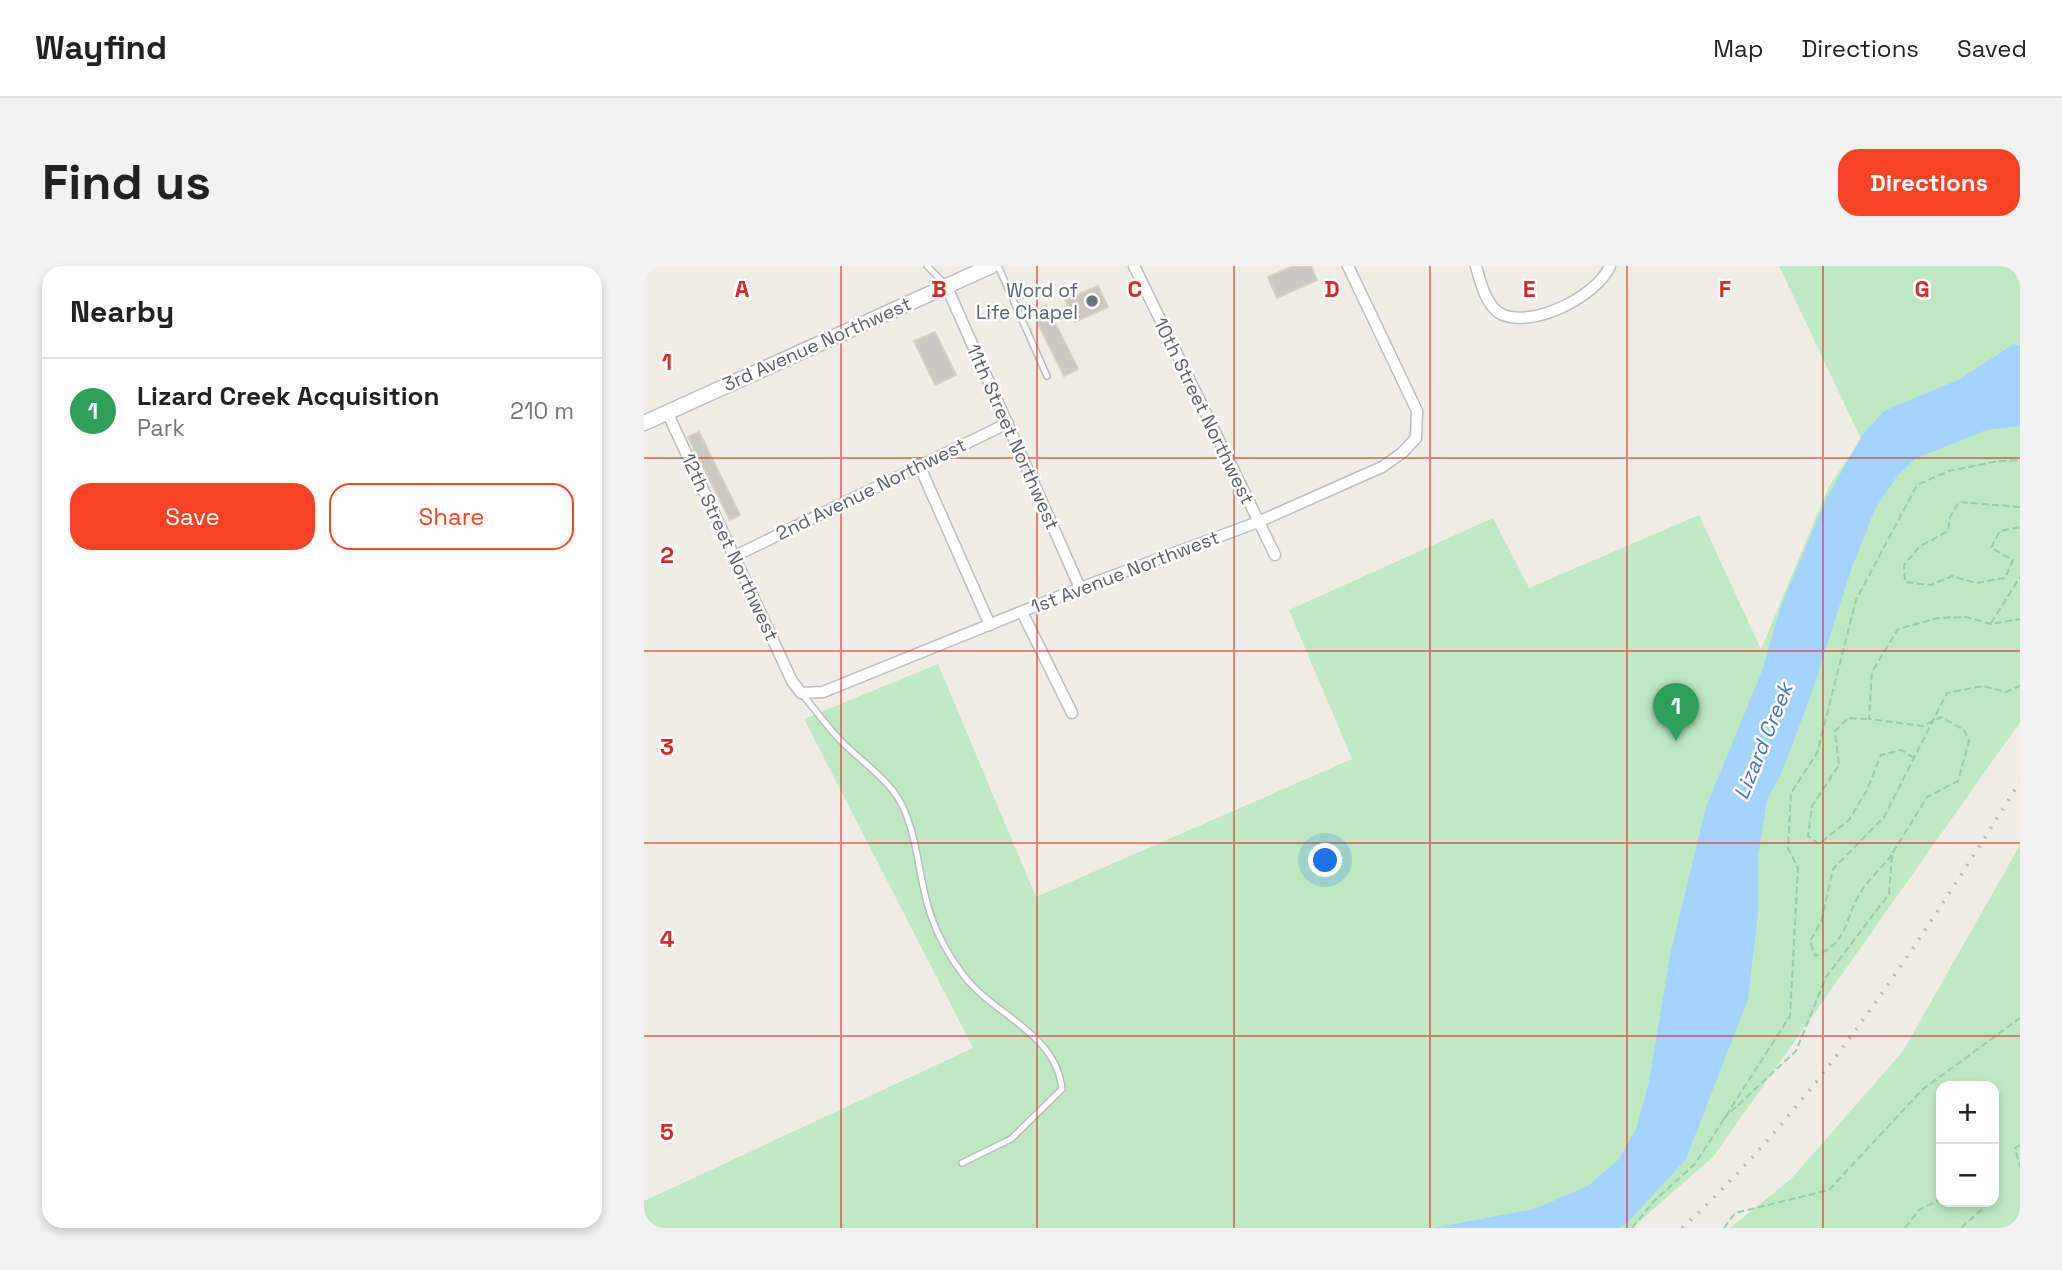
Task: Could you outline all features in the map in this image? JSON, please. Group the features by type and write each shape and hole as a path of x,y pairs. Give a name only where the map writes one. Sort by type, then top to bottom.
{"main road":[{"name":"3rd Avenue Northwest","path":"644,423 991,266"}],"street":[{"name":"10th Street Northwest","path":"1134,266 1275,555"},
{"name":"1st Avenue Northwest","path":"802,693 822,692 1080,589 1258,522 1382,467 1402,453 1416,438 1417,411 1348,266"},
{"path":"1475,266 1490,302 1499,313 1514,318 1555,310 1582,298 1604,280 1610,266"},
{"name":"11th Street Northwest","path":"946,285 1080,589"},
{"name":"12th Street Northwest","path":"667,412 792,681 802,693"},
{"name":"2nd Avenue Northwest","path":"734,556 1008,423"},
{"path":"919,465 990,625"},
{"path":"1022,612 1072,713"}],"lane":[{"path":"927,266 946,285"},
{"path":"998,266 1047,376"},
{"path":"802,693 840,740 899,800 911,825 931,916 963,975 979,993 1039,1040 1055,1061 1061,1075 1062,1089 1011,1139 962,1163"}],"path":[{"path":"1632,1228 1654,1201 1695,1164 1719,1122 1790,1016 1798,868 1788,848 1791,793 1817,753 1856,600 1917,485 1949,471 1998,461 2020,460"},
{"path":"2020,507 1959,502 1950,517 1948,531 1919,547 1904,565 1905,582 1931,585 1952,576 1976,583 2005,578 2012,560 1991,548 2000,531 2020,527"},
{"path":"1991,624 2020,578"},
{"path":"1868,719 1872,672 1898,629 1938,618 1966,617 1991,624 2020,619"},
{"path":"1915,758 1901,750 1881,755 1867,790 1849,820 1819,844 1808,836 1812,806 1839,765 1835,731 1848,718 1923,726 1931,722 1941,717 1964,730 1969,741 1958,781 1927,797 1892,854 1859,894 1847,927 1832,950 1815,956 1810,941 1821,922 1833,869 1884,817 1915,758 1931,722 1947,693 1983,687 2006,692 2020,686"},
{"path":"1719,1122 1796,1051 1826,977 1889,894 1892,854"},
{"path":"1724,1228 1735,1213 1829,1190 1922,1090 2020,1018"},
{"path":"2020,1145 2015,1148 2020,1167"},
{"path":"1905,1228 1919,1210 1936,1202"},
{"path":"1962,1228 1985,1207"}],"green space":[{"path":"1779,266 2020,266 2020,722 1713,1157 1632,1228 644,1228 644,1201 973,1048 804,719 938,664 1036,897 1352,759 1289,610 1493,518 1529,588 1699,515 1761,649 1829,486 1861,439"},
{"path":"2020,845 2020,1228 1730,1228 1792,1178 1903,1051"}],"water":[{"name":"Lizard Creek","path":"2014,344 2020,346 2020,426 1986,430 1915,459 1897,476 1875,509 1851,570 1811,695 1781,774 1767,800 1758,857 1758,914 1748,999 1686,1159 1629,1221 1618,1228 1433,1228 1534,1209 1588,1186 1619,1159 1636,1129 1648,1087 1671,951 1706,807 1762,671 1781,606 1827,497 1863,434 1884,411 1960,379"}],"building":[{"path":"1294,266 1311,266 1317,280 1277,298 1268,277"},
{"path":"1098,286 1108,307 1075,322 1065,300"},
{"path":"1046,305 1078,369 1064,376 1032,312"},
{"path":"935,332 956,375 935,385 914,341"},
{"path":"699,432 740,515 730,520 688,437"}],"railway":[{"path":"1682,1228 1732,1179 1824,1072 1906,959 2020,782"}],"place":[{"name":"Word of Life Chapel","path":"1092,301"},
{"name":"Lizard Creek Acquisition","path":"1676,741"}]}
